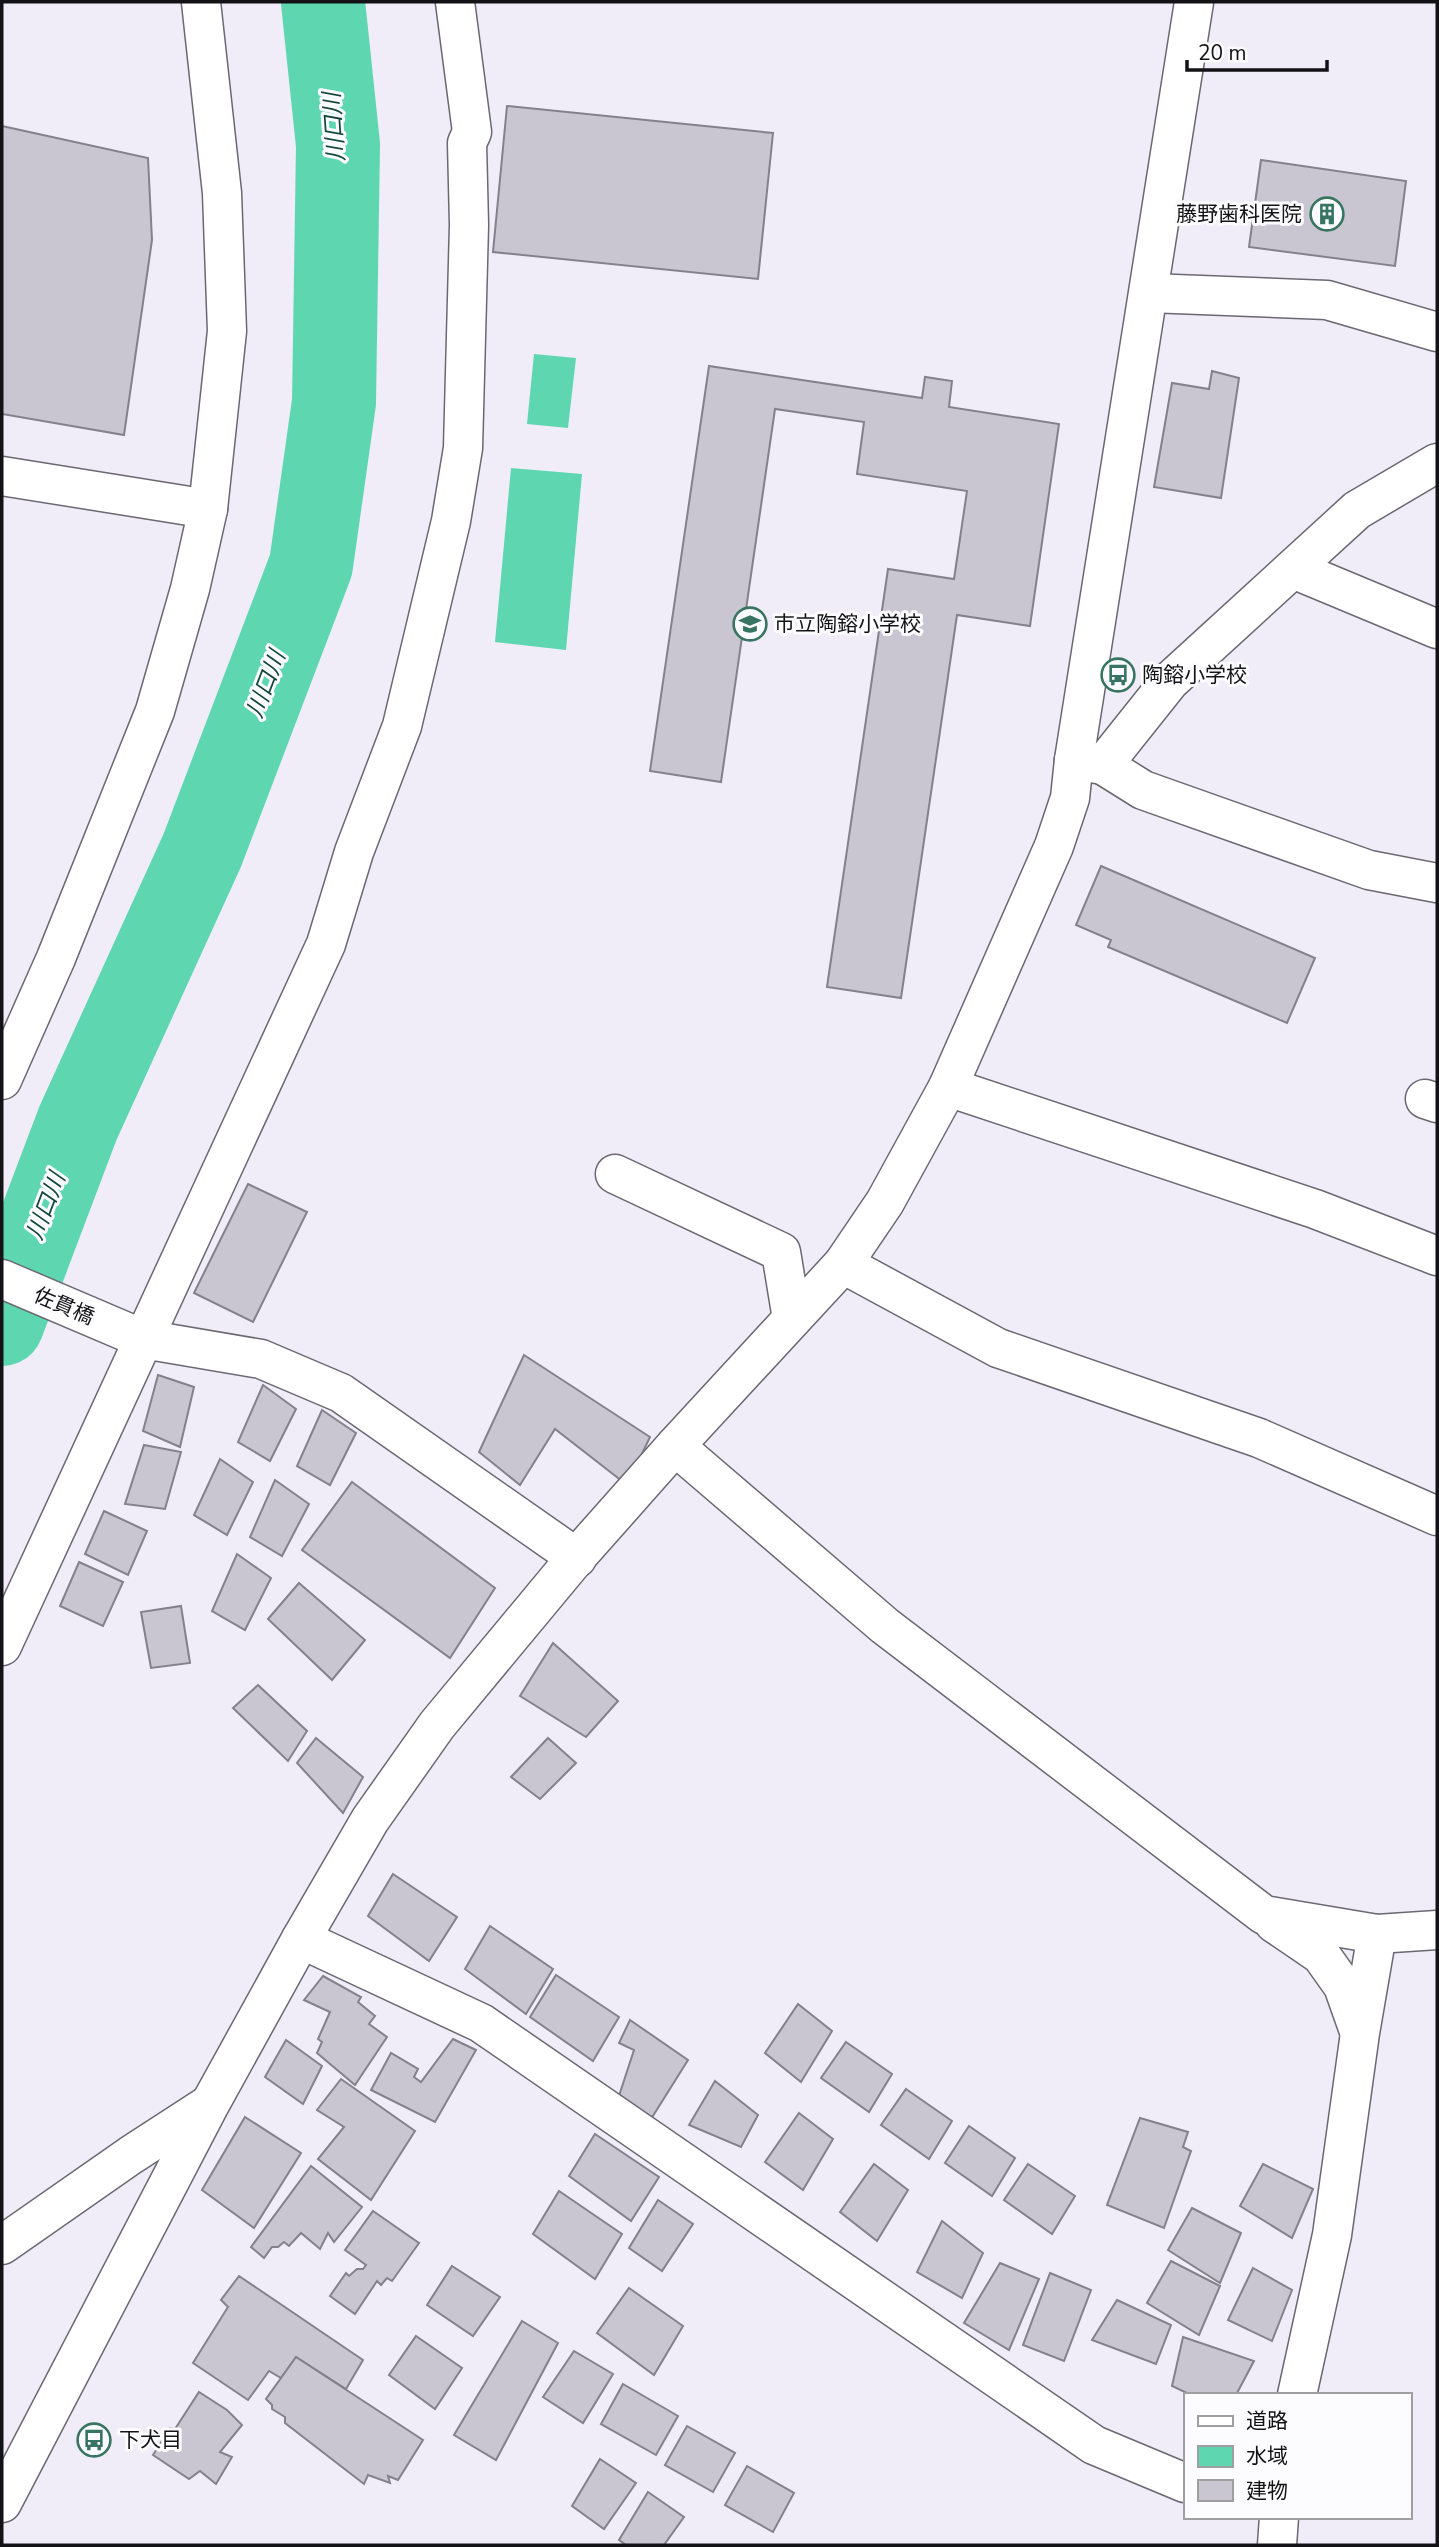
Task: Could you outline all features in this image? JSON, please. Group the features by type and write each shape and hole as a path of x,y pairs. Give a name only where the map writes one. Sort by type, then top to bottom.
{"street":[{"path":"2,1080 56,958 155,711 190,589 208,509 227,331 222,193 201,2"},
{"path":"2,1646 135,1336 326,944 354,852 402,726 448,534 463,448 469,225 467,143 472,132 455,2"},
{"path":"1088,762 1149,293 1195,2"},
{"path":"1149,293 1327,300 1437,332"},
{"path":"2,2503 210,2104 370,1820 437,1725 675,1446 843,1264 886,1202 948,1087 1054,846 1070,798 1088,762 1170,681 1357,510 1437,463"},
{"path":"2,476 208,509"},
{"path":"1293,569 1437,629"},
{"path":"1088,762 1143,790 1343,861 1369,870 1437,883"},
{"path":"948,1087 1315,1209 1437,1256"},
{"path":"615,1174 781,1252 792,1319"},
{"path":"843,1264 998,1348 1259,1438 1437,1516"},
{"name":"佐貫橋","path":"2,1279 135,1336 261,1359 341,1393 577,1558"},
{"path":"675,1446 885,1626 1264,1916 1321,1955 1343,1986 1360,2034"},
{"path":"1264,1916 1377,1934 1437,1930"},
{"path":"1297,2393 1332,2235 1377,1934"},
{"path":"301,1939 481,2023 1094,2445 1184,2483"},
{"path":"2,2245 131,2155 210,2104"}],"water":[{"path":"534,354 576,358 568,428 527,424"},
{"path":"511,468 582,474 566,650 495,642"}],"building":[{"path":"507,106 773,133 758,279 493,252"},
{"path":"2,126 148,158 152,240 124,435 2,414"},
{"name":"藤野歯科医院","path":"1261,160 1406,181 1395,266 1249,247"},
{"path":"709,366 922,398 925,377 952,381 949,407 1059,424 1030,626 957,615 901,998 827,987 888,569 954,579 967,491 857,474 864,422 775,409 721,782 650,771"},
{"path":"1212,371 1239,378 1221,498 1154,487 1172,383 1209,389"},
{"path":"1101,866 1315,958 1287,1023 1108,947 1111,940 1076,925"},
{"path":"248,1184 307,1212 253,1322 194,1293"},
{"path":"524,1355 650,1437 627,1485 555,1429 520,1485 479,1452"},
{"path":"158,1375 194,1387 180,1447 143,1431"},
{"path":"263,1385 296,1409 270,1461 238,1442"},
{"path":"322,1410 356,1433 330,1485 297,1466"},
{"path":"144,1445 181,1452 165,1509 125,1504"},
{"path":"220,1459 253,1482 227,1535 194,1515"},
{"path":"275,1480 309,1504 282,1556 250,1537"},
{"path":"352,1482 495,1588 450,1658 302,1550"},
{"path":"104,1511 147,1531 128,1575 85,1554"},
{"path":"237,1554 271,1578 245,1630 212,1611"},
{"path":"79,1562 123,1582 103,1626 60,1606"},
{"path":"299,1583 365,1640 332,1680 268,1619"},
{"path":"181,1606 190,1663 151,1668 141,1612"},
{"path":"553,1643 618,1701 586,1737 520,1696"},
{"path":"258,1685 307,1731 288,1761 233,1708"},
{"path":"316,1738 363,1777 343,1813 297,1763"},
{"path":"548,1738 576,1763 540,1799 511,1777"},
{"path":"393,1874 457,1917 429,1961 368,1916"},
{"path":"490,1926 553,1969 526,2014 465,1969"},
{"path":"556,1975 619,2017 593,2061 530,2017"},
{"path":"323,1976 361,1997 358,2002 375,2016 369,2024 387,2037 355,2085 317,2053 322,2042 318,2039 330,2012 304,2000"},
{"path":"798,2004 832,2031 801,2082 765,2053"},
{"path":"630,2020 688,2060 646,2127 616,2105 634,2050 619,2043"},
{"path":"453,2039 476,2050 435,2122 371,2090 391,2053 418,2069 414,2077 421,2082"},
{"path":"286,2040 322,2066 303,2104 265,2077"},
{"path":"846,2042 892,2074 869,2112 821,2078"},
{"path":"341,2079 415,2131 371,2200 318,2159 344,2127 317,2110"},
{"path":"715,2081 758,2115 741,2147 689,2125"},
{"path":"906,2089 952,2121 929,2159 881,2125"},
{"path":"799,2113 833,2139 803,2190 765,2162"},
{"path":"245,2117 301,2153 254,2228 202,2190"},
{"path":"1140,2118 1188,2132 1183,2147 1191,2151 1164,2228 1107,2205"},
{"path":"969,2126 1015,2158 992,2196 945,2163"},
{"path":"595,2134 659,2177 631,2221 569,2176"},
{"path":"874,2164 908,2190 877,2241 840,2212"},
{"path":"1028,2164 1075,2196 1052,2234 1004,2200"},
{"path":"1263,2164 1313,2189 1292,2238 1240,2206"},
{"path":"311,2166 362,2207 334,2242 328,2233 320,2249 301,2233 289,2246 284,2242 278,2247 272,2247 264,2258 251,2247"},
{"path":"559,2191 622,2234 595,2279 533,2234"},
{"path":"658,2200 693,2224 662,2271 629,2248"},
{"path":"1192,2208 1241,2233 1220,2283 1168,2250"},
{"path":"373,2211 419,2243 392,2281 387,2278 381,2285 377,2281 355,2314 330,2296 346,2273 349,2276 366,2265 345,2250"},
{"path":"942,2221 983,2253 962,2298 917,2272"},
{"path":"1171,2261 1220,2286 1199,2335 1147,2303"},
{"path":"1000,2263 1039,2279 1009,2350 964,2323"},
{"path":"452,2266 500,2297 473,2336 427,2305"},
{"path":"1253,2268 1292,2290 1272,2341 1228,2320"},
{"path":"1050,2273 1091,2290 1064,2361 1023,2345"},
{"path":"239,2276 363,2360 346,2389 296,2357 281,2378 269,2371 248,2400 193,2363 228,2307 221,2300"},
{"path":"629,2288 683,2326 654,2375 597,2333"},
{"path":"1117,2300 1171,2325 1156,2364 1092,2340"},
{"path":"522,2321 558,2343 496,2460 454,2435"},
{"path":"416,2336 462,2368 435,2409 389,2375"},
{"path":"1183,2337 1254,2361 1237,2393 1187,2393 1172,2386"},
{"path":"574,2351 613,2374 583,2423 543,2397"},
{"path":"296,2357 423,2440 398,2480 388,2476 390,2483 368,2475 364,2484 285,2423 285,2417 272,2409 266,2399"},
{"path":"623,2384 678,2416 656,2455 601,2424"},
{"path":"199,2392 227,2410 242,2425 220,2452 232,2457 216,2484 200,2471 189,2479 153,2455 170,2428 175,2429"},
{"path":"687,2426 735,2453 713,2492 665,2465"},
{"path":"600,2459 636,2483 604,2529 572,2506"},
{"path":"747,2466 794,2493 773,2532 725,2505"},
{"path":"648,2492 684,2517 664,2545 626,2545 619,2540"}],"waterway":[{"name":"川口川","path":"2,1324 78,1123 202,851 311,565 334,402 338,145 323,2"}],"place":[{"name":"藤野歯科医院","path":"1327,214"},
{"name":"市立陶鎔小学校","path":"750,624"},
{"name":"陶鎔小学校","path":"1118,675"},
{"name":"下犬目","path":"94,2440"}]}
